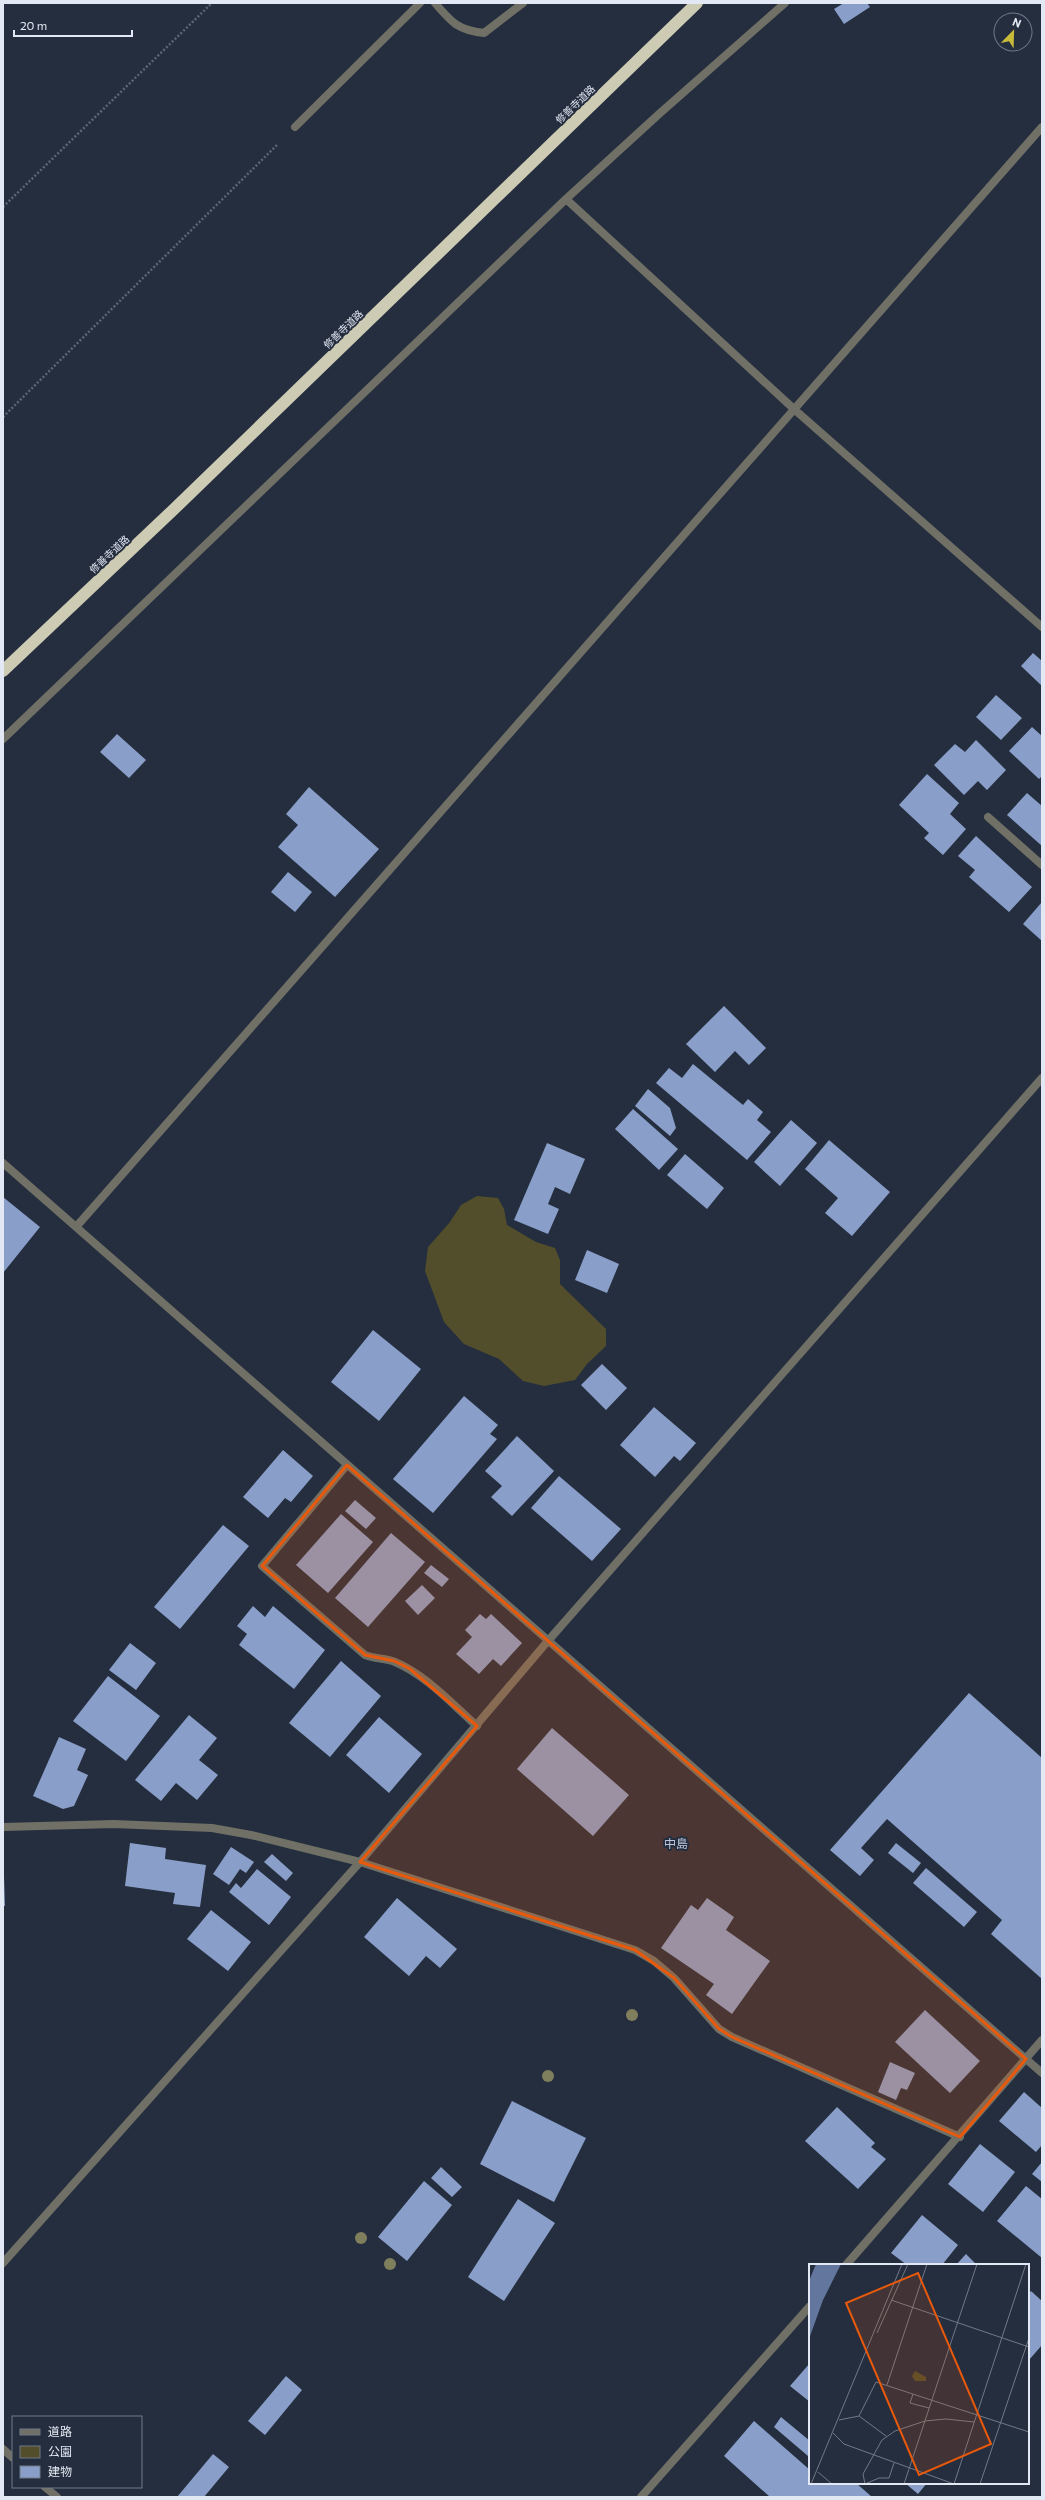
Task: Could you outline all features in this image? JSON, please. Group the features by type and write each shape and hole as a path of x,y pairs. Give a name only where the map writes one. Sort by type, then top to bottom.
{"highway":[{"name":"修善寺道路","path":"3,671 171,512 697,3"}],"street":[{"path":"295,127 420,3"},
{"path":"435,3 446,16 464,30 484,33 523,3"},
{"path":"3,740 566,199 659,114 785,3"},
{"path":"76,1227 796,410 1042,127"},
{"path":"566,199 796,410 1042,627"},
{"path":"988,817 1042,865"},
{"path":"3,2263 360,1862 547,1642 1042,1078"},
{"path":"3,1163 547,1642 1042,2073"},
{"path":"347,1465 262,1566 365,1655 377,1660 394,1661 410,1669 477,1726"},
{"path":"3,1827 114,1824 212,1828 251,1835 360,1862 635,1950 654,1961 674,1978 719,2029 732,2037 960,2137"},
{"path":"847,2264 960,2137 1042,2040"},
{"path":"641,2497 809,2307"},
{"path":"3,2449 12,2457"},
{"path":"46,2488 57,2497"}],"path":[{"path":"3,207 212,3"},
{"path":"3,417 295,127"}],"highlighted area":[{"path":"347,1465 1026,2059 960,2137 732,2037 719,2029 674,1978 635,1950 360,1862 477,1726 410,1669 394,1661 365,1655 262,1566"}],"green space":[{"path":"477,1196 498,1198 504,1209 507,1225 536,1242 555,1248 560,1260 560,1284 606,1329 606,1346 587,1364 575,1380 544,1386 523,1381 499,1359 464,1344 444,1322 425,1271 428,1247 450,1222 461,1205"}],"building":[{"path":"844,3 867,3 870,7 844,24 834,9"},
{"path":"1033,653 1042,661 1042,686 1021,666"},
{"path":"996,695 1022,718 1001,740 976,717"},
{"path":"1032,727 1042,736 1042,776 1039,779 1009,751"},
{"path":"117,734 146,760 129,778 100,752"},
{"path":"976,740 1006,770 987,790 978,781 964,795 934,765 955,744 965,752"},
{"path":"927,774 959,803 950,814 966,829 943,855 924,838 929,833 899,805"},
{"path":"309,787 379,849 335,897 278,847 298,825 286,814"},
{"path":"1027,793 1042,806 1042,846 1007,815"},
{"path":"976,836 1032,887 1009,912 969,877 975,870 958,856"},
{"path":"288,872 312,892 295,912 271,892"},
{"path":"1042,902 1042,941 1023,924"},
{"path":"724,1006 766,1048 749,1065 735,1051 715,1072 686,1044"},
{"path":"693,1064 743,1105 748,1099 763,1112 757,1120 771,1132 747,1160 656,1083 669,1068 682,1078"},
{"path":"648,1089 670,1108 676,1128 670,1136 635,1106"},
{"path":"633,1109 678,1149 659,1170 615,1129"},
{"path":"791,1120 817,1143 780,1186 754,1162"},
{"path":"829,1140 890,1192 852,1236 825,1213 838,1198 805,1169"},
{"path":"547,1143 585,1159 570,1194 555,1187 548,1204 559,1209 548,1234 514,1220"},
{"path":"685,1154 724,1188 707,1209 667,1175"},
{"path":"3,1197 40,1227 3,1273"},
{"path":"587,1250 619,1264 607,1293 575,1280"},
{"path":"373,1330 421,1369 379,1421 331,1382"},
{"path":"602,1364 627,1388 606,1410 581,1385"},
{"path":"464,1396 498,1425 490,1434 497,1439 433,1513 393,1479"},
{"path":"654,1407 696,1443 680,1461 674,1456 655,1477 620,1445"},
{"path":"517,1436 554,1471 512,1516 491,1497 502,1486 485,1471"},
{"path":"283,1450 313,1476 291,1502 285,1498 268,1518 243,1497"},
{"path":"559,1476 621,1529 592,1561 531,1508"},
{"path":"355,1500 376,1518 366,1529 345,1511"},
{"path":"341,1514 373,1542 328,1593 296,1565"},
{"path":"223,1525 249,1546 180,1629 154,1607"},
{"path":"391,1533 425,1562 368,1627 335,1598"},
{"path":"431,1565 449,1579 442,1587 424,1573"},
{"path":"422,1585 435,1598 418,1615 405,1601"},
{"path":"253,1606 265,1617 273,1606 325,1650 294,1689 239,1645 247,1634 237,1626"},
{"path":"480,1614 486,1619 491,1614 522,1643 501,1666 493,1659 479,1674 456,1654 472,1637 465,1630"},
{"path":"130,1643 156,1663 136,1690 109,1670"},
{"path":"341,1661 381,1696 330,1757 289,1723"},
{"path":"108,1676 160,1716 126,1761 73,1721"},
{"path":"969,1693 1042,1758 1042,1979 991,1934 1002,1920 887,1819 861,1848 874,1860 860,1876 830,1850"},
{"path":"189,1715 217,1738 199,1760 218,1775 197,1800 176,1783 161,1801 135,1780"},
{"path":"379,1717 422,1754 389,1793 346,1755"},
{"path":"552,1728 629,1795 593,1836 517,1769"},
{"path":"59,1737 86,1749 77,1770 88,1775 74,1806 63,1809 33,1796"},
{"path":"130,1843 166,1848 165,1859 206,1865 200,1907 173,1904 175,1893 125,1886"},
{"path":"896,1843 921,1863 913,1873 888,1853"},
{"path":"231,1847 254,1862 246,1873 240,1869 229,1885 213,1874"},
{"path":"272,1854 293,1873 286,1881 264,1862"},
{"path":"926,1868 977,1912 964,1927 913,1883"},
{"path":"257,1869 291,1897 269,1925 229,1892 236,1883 241,1888"},
{"path":"4,1876 5,1906 3,1906"},
{"path":"397,1898 457,1949 440,1968 426,1956 409,1976 364,1937"},
{"path":"707,1898 734,1917 726,1930 770,1961 732,2014 706,1995 714,1984 661,1948 691,1905 698,1910"},
{"path":"211,1910 251,1942 228,1971 187,1939"},
{"path":"925,2010 980,2061 950,2093 895,2042"},
{"path":"890,2062 915,2073 907,2090 901,2088 896,2100 878,2092"},
{"path":"1024,2092 1042,2108 1042,2145 1036,2152 999,2121"},
{"path":"512,2101 586,2138 554,2202 480,2164"},
{"path":"837,2107 875,2143 871,2147 886,2159 858,2189 805,2141"},
{"path":"980,2144 1015,2172 983,2212 948,2184"},
{"path":"1042,2162 1042,2182 1032,2174"},
{"path":"441,2167 462,2187 452,2197 431,2178"},
{"path":"424,2181 452,2205 407,2261 378,2237"},
{"path":"1026,2186 1042,2199 1042,2258 997,2221"},
{"path":"518,2199 555,2223 504,2301 468,2277"},
{"path":"922,2215 958,2245 943,2264 906,2264 891,2253"},
{"path":"966,2254 976,2264 957,2264"},
{"path":"1031,2291 1042,2301 1042,2345 1029,2360 1029,2294"},
{"path":"809,2364 809,2401 790,2386"},
{"path":"286,2376 302,2390 265,2435 248,2421"},
{"path":"781,2417 809,2440 808,2456 774,2427"},
{"path":"754,2421 809,2469 809,2484 857,2484 872,2497 770,2497 724,2456"},
{"path":"213,2454 229,2467 204,2497 177,2497"},
{"path":"906,2484 926,2484 918,2494"}],"district":[{"name":"中島","path":"676,1844"}]}
